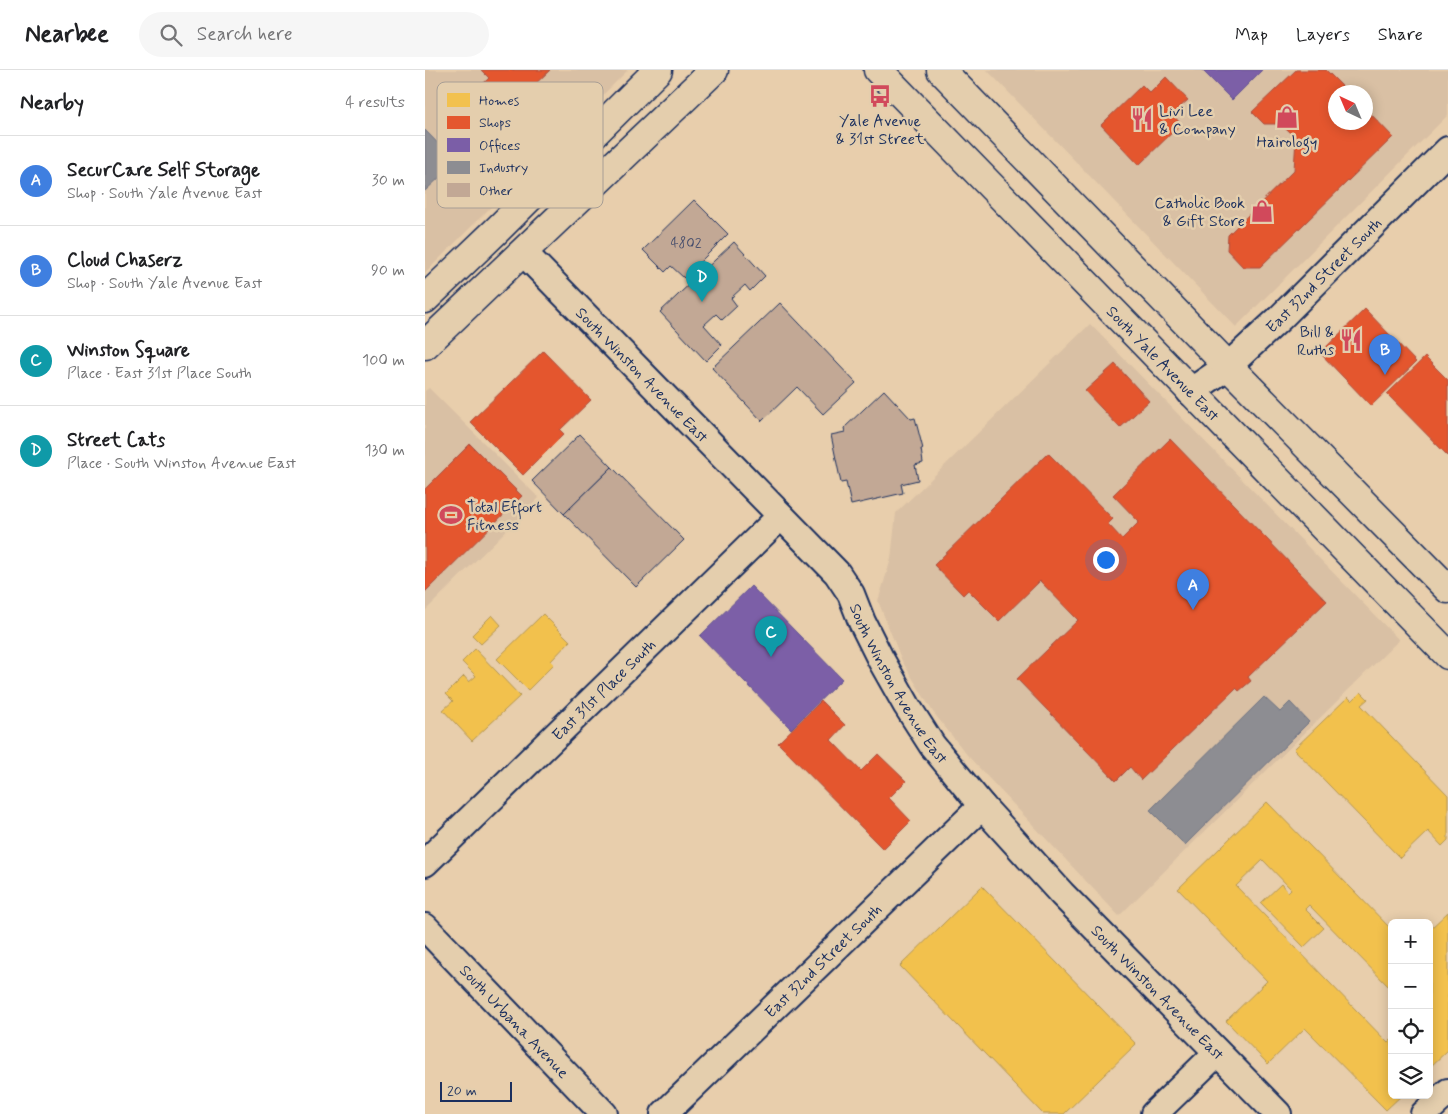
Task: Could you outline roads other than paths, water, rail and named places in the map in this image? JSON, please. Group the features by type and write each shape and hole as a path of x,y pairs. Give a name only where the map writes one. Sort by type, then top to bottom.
{"main road":[{"path":"603,125 658,70"},
{"path":"603,176 714,70"},
{"name":"South Yale Avenue East","path":"878,70 1448,655"},
{"path":"941,70 1228,366 1448,589"},
{"path":"425,299 519,208"},
{"path":"425,345 569,208"}],"street":[{"name":"East 32nd Street South","path":"1190,392 1228,366 1280,318 1448,150"},
{"name":"South Winston Avenue East","path":"523,252 837,573 851,594 862,622 881,660 932,745 982,806 1062,894 1278,1114"},
{"name":"East 31st Place South","path":"425,863 781,516"},
{"name":"East 32nd Street South","path":"664,1114 982,806"},
{"name":"South Urbana Avenue","path":"425,927 604,1114"},
{"path":"1153,1114 1217,1053"},
{"path":"1424,1114 1448,1092"}],"place":[{"name":"Yale Avenue & 31st Street","path":"880,96"},
{"name":"Hairology","path":"1287,117"},
{"name":"Livi Lee & Company","path":"1142,119"},
{"name":"Catholic Book & Gift Store","path":"1262,211"},
{"name":"Street Cats","path":"702,302"},
{"name":"Bill & Ruths","path":"1351,340"},
{"name":"Cloud Chaserz","path":"1385,375"},
{"name":"Total Effort Fitness","path":"451,515"},
{"name":"SecurCare Self Storage","path":"1193,610"},
{"name":"Winston Square","path":"771,657"}]}
